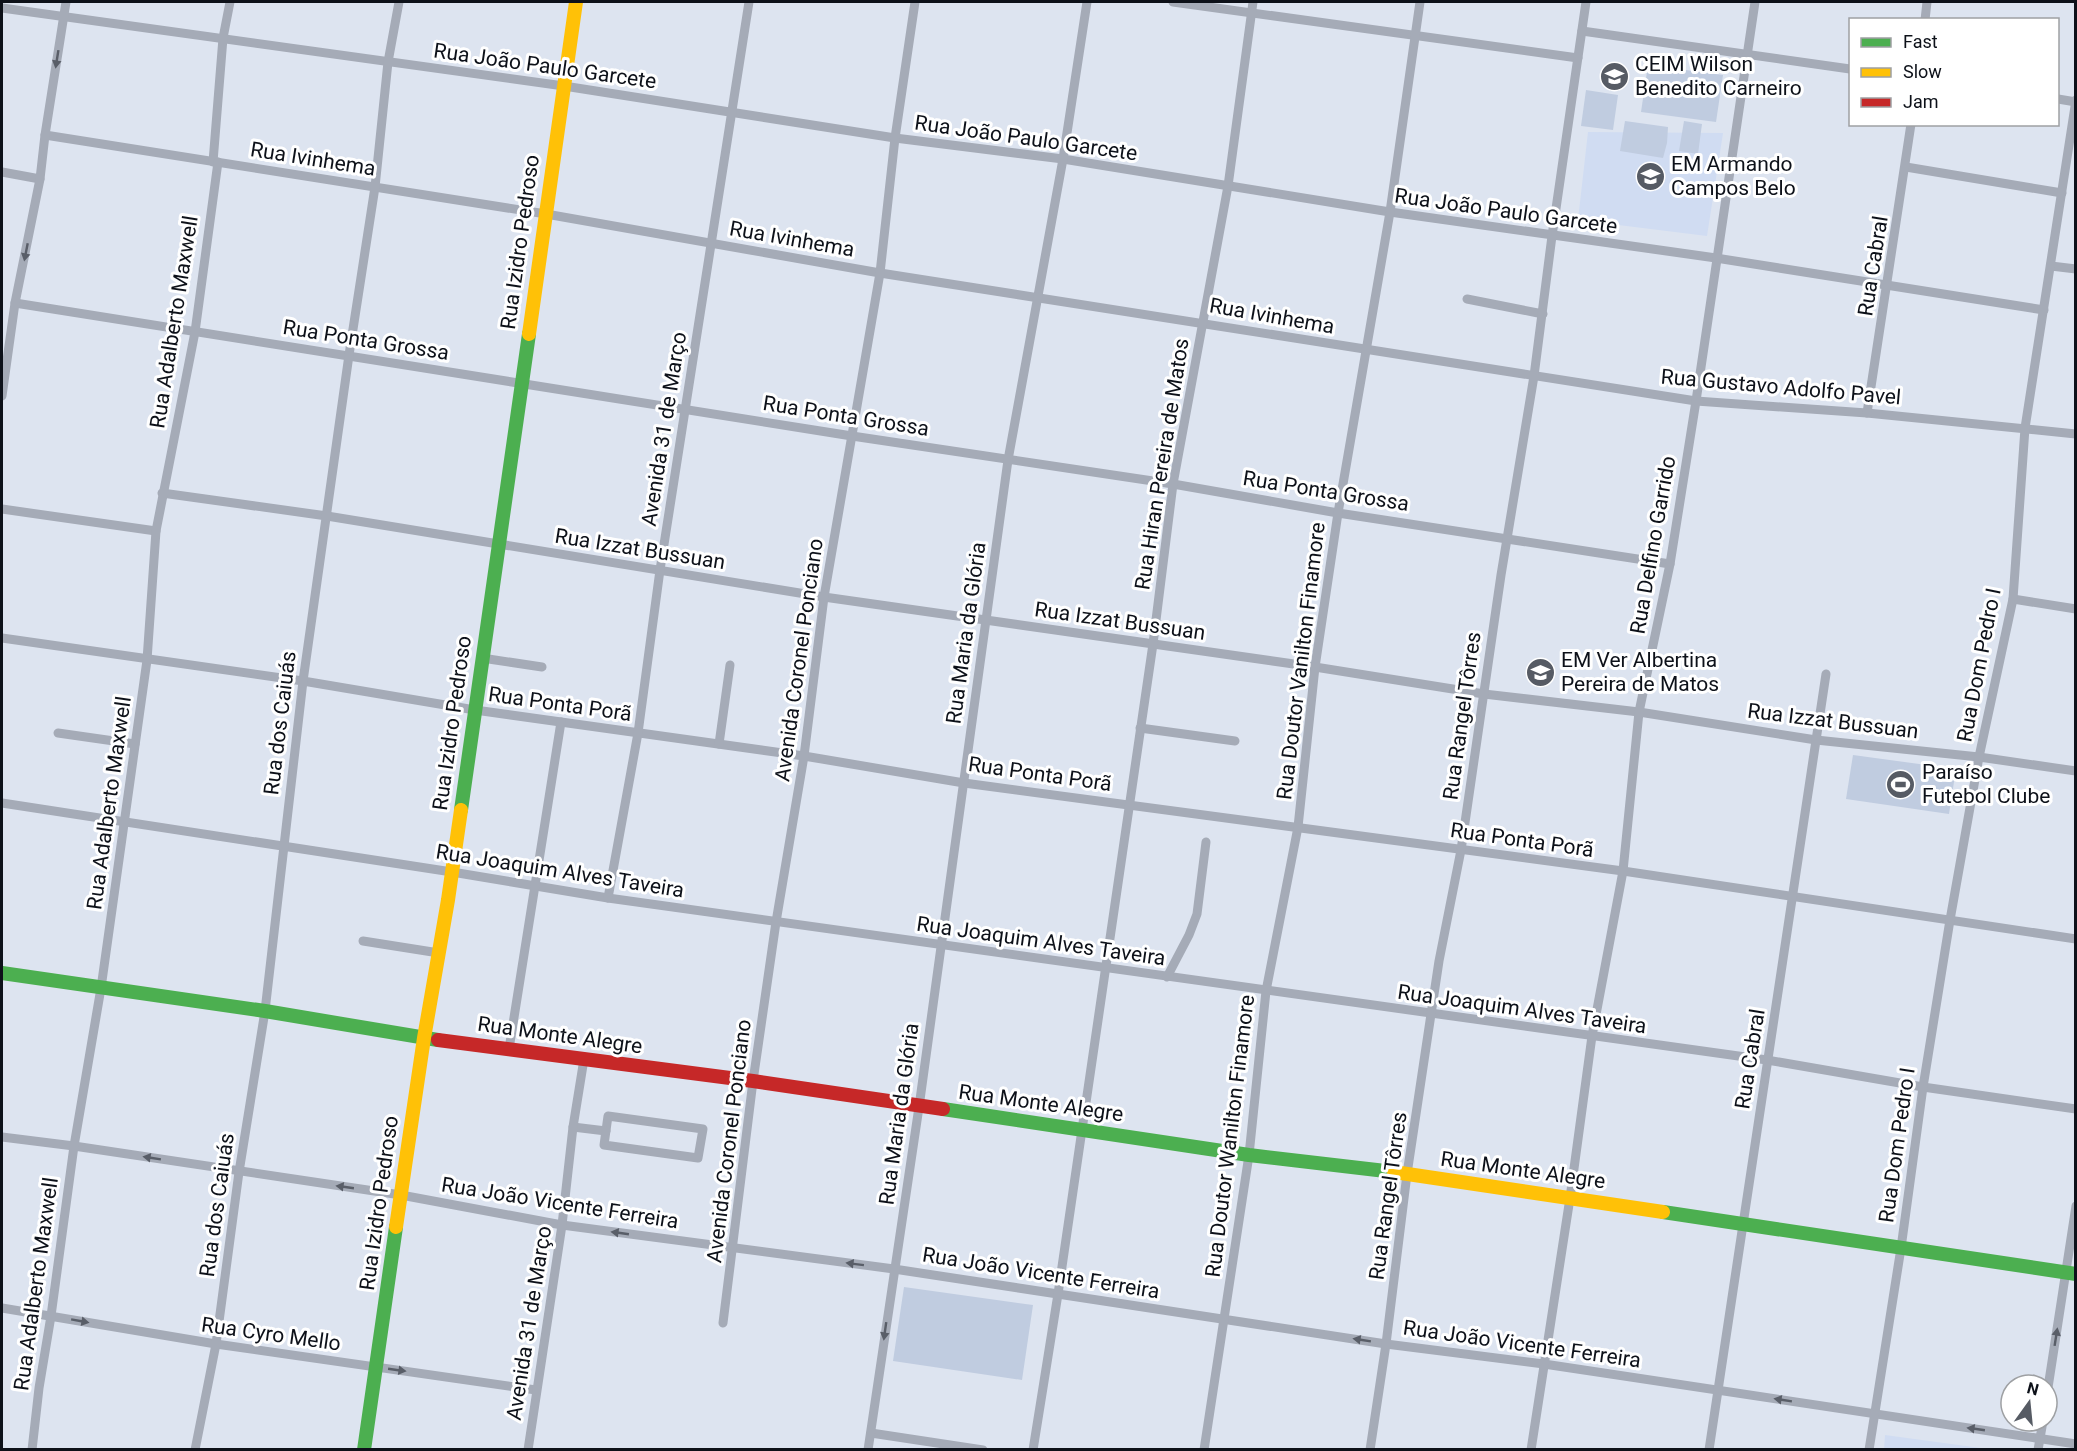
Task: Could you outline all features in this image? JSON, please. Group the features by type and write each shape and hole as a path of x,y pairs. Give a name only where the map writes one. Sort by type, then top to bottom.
{"street":[{"path":"2,396 5,347 40,178 66,2"},
{"name":"Rua Adalberto Maxwell","path":"32,1449 74,1146 101,988 147,660 156,531 195,332 215,162 223,38 230,2"},
{"name":"Rua dos Caiuás","path":"195,1449 216,1344 239,1172 265,1011 303,681 375,187 388,62 399,2"},
{"name":"Rua Izidro Pedroso","path":"364,1449 424,1038 452,872 576,2"},
{"name":"Avenida 31 de Março","path":"608,898 638,733 660,570 749,2"},
{"name":"Avenida Coronel Ponciano","path":"723,1323 753,1081 776,922 804,756 824,597 880,273 895,138 915,2"},
{"name":"Rua Maria da Glória","path":"868,1449 919,1107 1008,460 1063,159 1087,2"},
{"path":"1173,2 1578,58"},
{"name":"Rua Hiran Pereira de Matos","path":"1034,1449 1153,644 1173,484 1228,186 1253,2"},
{"name":"Rua Doutor Vanilton Finamore","path":"1299,827 1315,667 1338,513 1390,212 1420,2"},
{"name":"Rua Rangel Tôrres","path":"1370,1449 1386,1344 1407,1174 1439,961 1461,850 1507,537 1534,376 1586,2"},
{"name":"Rua Delfino Garrido","path":"1531,1449 1570,1198 1592,1036 1623,872 1640,712 1670,564 1755,2"},
{"path":"1925,18 1927,2"},
{"name":"Rua João Paulo Garcete","path":"2,8 564,86 895,138 1063,159 1390,212 1716,258 2044,310"},
{"path":"1582,31 1849,69"},
{"path":"2059,99 2075,101"},
{"name":"Rua Dom Pedro I","path":"1869,1449 1950,920 1979,757 2013,598 2025,428 2075,101"},
{"name":"Rua Cabral","path":"1867,413 1911,126"},
{"name":"Rua Ivinhema","path":"45,135 546,214 880,273 1203,322 1534,376"},
{"path":"1906,167 2062,193"},
{"path":"2,172 40,178"},
{"path":"2051,266 2076,269"},
{"path":"1467,299 1542,314"},
{"name":"Rua Ponta Grossa","path":"15,303 1670,564"},
{"name":"Rua Gustavo Adolfo Pavel","path":"1534,376 1696,401 1867,413 2025,428"},
{"path":"2025,428 2076,434"},
{"name":"Rua Izzat Bussuan","path":"162,493 327,516 824,597 1315,667 1484,694 1640,712 1816,740 1979,757 2076,771"},
{"path":"2,509 156,531"},
{"path":"2013,598 2076,609"},
{"name":"Rua Ponta Porã","path":"2,638 303,681 475,710 804,756 963,782 1623,872 2076,939"},
{"path":"483,658 542,668"},
{"path":"719,744 730,665"},
{"name":"Rua Cabral","path":"1709,1449 1826,674"},
{"path":"509,1049 561,722"},
{"path":"1140,728 1234,741"},
{"path":"58,733 135,744"},
{"name":"Rua Joaquim Alves Taveira","path":"2,803 608,898 1432,1015 1767,1060 1923,1087 2076,1109"},
{"name":"Rua Doutor Wanilton Finamore","path":"1203,1449 1249,1155 1266,991 1299,827"},
{"path":"1167,976 1189,935 1197,914 1206,842"},
{"path":"363,941 439,953"},
{"name":"Rua Monte Alegre","path":"2,974 265,1011 424,1038 753,1081 1249,1155 1407,1174 2071,1273"},
{"name":"Avenida 31 de Março","path":"528,1449 562,1225 573,1127 584,1059"},
{"path":"608,1116 703,1129 698,1158 604,1145 606,1131 608,1116"},
{"path":"573,1127 606,1131"},
{"name":"Rua João Vicente Ferreira","path":"2,1137 401,1195 562,1225 894,1269 1386,1344 1544,1364 2076,1444"},
{"path":"2051,1373 2071,1273 2076,1206"},
{"name":"Rua Cyro Mello","path":"2,1308 216,1344 536,1390"},
{"path":"871,1433 983,1449"},
{"path":"2038,1449 2041,1433"}],"shaded area":[{"path":"1648,65 1723,75 1716,122 1641,112"},
{"path":"1586,90 1618,95 1613,130 1581,126"},
{"path":"1625,121 1668,127 1663,158 1620,151"},
{"path":"1684,121 1702,124 1698,154 1679,151"},
{"name":"EM Armando Campos Belo","path":"1588,132 1723,133 1707,236 1578,220"},
{"name":"Paraíso Futebol Clube","path":"1853,755 1956,769 1949,814 1846,799"},
{"path":"904,1287 1033,1305 1022,1380 893,1361"},
{"path":"1885,1435 1988,1449 1884,1450"}],"traffic: fast":[{"path":"461,810 529,334"},
{"path":"2,973 265,1011 438,1040"},
{"path":"943,1109 1249,1155 1394,1172"},
{"path":"1663,1212 2076,1274"},
{"path":"364,1450 396,1227"}],"traffic: slow":[{"path":"529,334 576,2"},
{"path":"396,1227 461,810"},
{"path":"1394,1172 1663,1212"}],"traffic: jam":[{"path":"438,1040 753,1081 943,1109"}],"place":[{"name":"CEIM Wilson Benedito Carneiro","path":"1614,76"},
{"name":"EM Armando Campos Belo","path":"1650,176"},
{"name":"EM Ver Albertina Pereira de Matos","path":"1540,672"},
{"name":"Paraíso Futebol Clube","path":"1901,784"}]}
